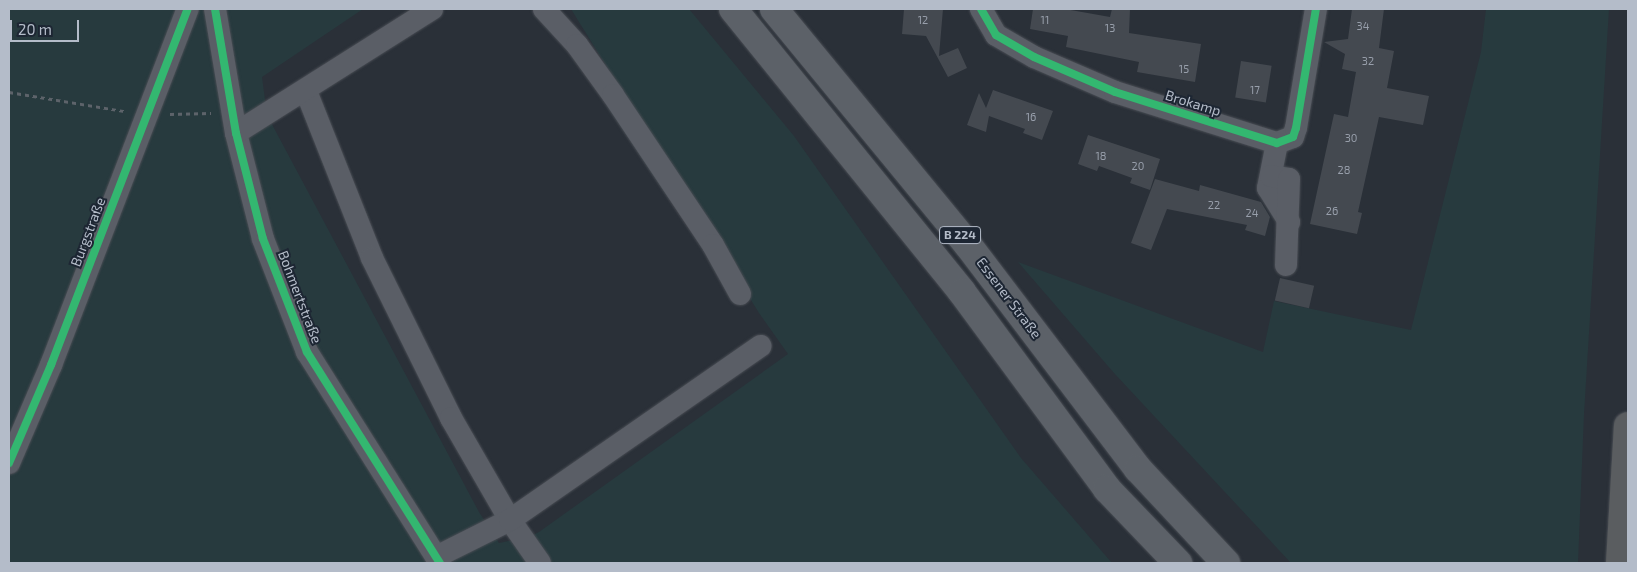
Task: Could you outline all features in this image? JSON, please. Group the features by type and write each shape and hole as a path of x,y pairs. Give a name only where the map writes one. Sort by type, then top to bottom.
{"highway":[{"path":"1620,563 1628,426"}],"main road":[{"name":"B 224","path":"734,9 962,292 1107,489 1178,563"},
{"name":"Essener Straße","path":"774,9 968,245 1138,468 1226,563"}],"street":[{"name":"Burgstraße","path":"9,463 50,365 188,9"},
{"name":"Bohmertstraße","path":"215,9 235,123 263,239 307,352 438,560"},
{"path":"235,123 306,91 432,9"},
{"path":"544,9 577,45 613,95 713,245 740,294"},
{"name":"Brokamp","path":"982,9 996,35 1034,57 1114,92 1277,143"},
{"path":"1286,265 1289,223 1289,179 1270,176 1277,143 1293,137 1296,128 1316,9"},
{"path":"306,91 372,258 451,418 510,520 540,563"},
{"path":"438,560 510,520 760,346"}],"path":[{"path":"9,92 147,114 235,123"}],"green space":[{"path":"9,9 363,9 262,77 267,115 479,512 499,543 529,537 539,532 788,354 759,313 571,9 689,9 794,136 1021,458 1112,563 9,563"},
{"path":"1486,9 1609,9 1584,414 1578,563 1291,563 1114,373 1018,262 1263,352 1274,301 1411,330 1481,52"}],"building":[{"path":"904,9 943,9 939,56 958,48 967,68 948,77 926,36 902,34"},
{"path":"1033,9 1065,9 1110,17 1112,9 1130,9 1129,33 1201,44 1195,82 1137,72 1139,62 1066,47 1068,36 1030,29"},
{"path":"1352,9 1384,9 1379,48 1394,51 1387,88 1429,96 1423,125 1379,117 1358,212 1362,213 1357,234 1310,224 1334,114 1348,117 1356,72 1342,69 1345,54 1324,42 1348,39"},
{"path":"1241,61 1272,66 1266,102 1235,98"},
{"path":"993,90 1053,111 1042,140 1023,133 1025,129 989,116 986,132 967,125 979,93 986,108"},
{"path":"1088,135 1160,159 1150,190 1130,183 1132,178 1099,166 1097,171 1078,164"},
{"path":"1155,179 1199,191 1200,185 1261,202 1270,217 1265,236 1245,230 1247,225 1167,209 1151,250 1131,243"},
{"path":"1280,278 1314,286 1309,308 1275,300"}],"cycle path":[{"path":"9,463 51,365 188,9"},
{"path":"215,9 236,133 263,239 307,352 440,563"},
{"path":"981,9 996,35 1034,57 1115,92 1277,143 1293,137 1296,128 1316,9"}]}
